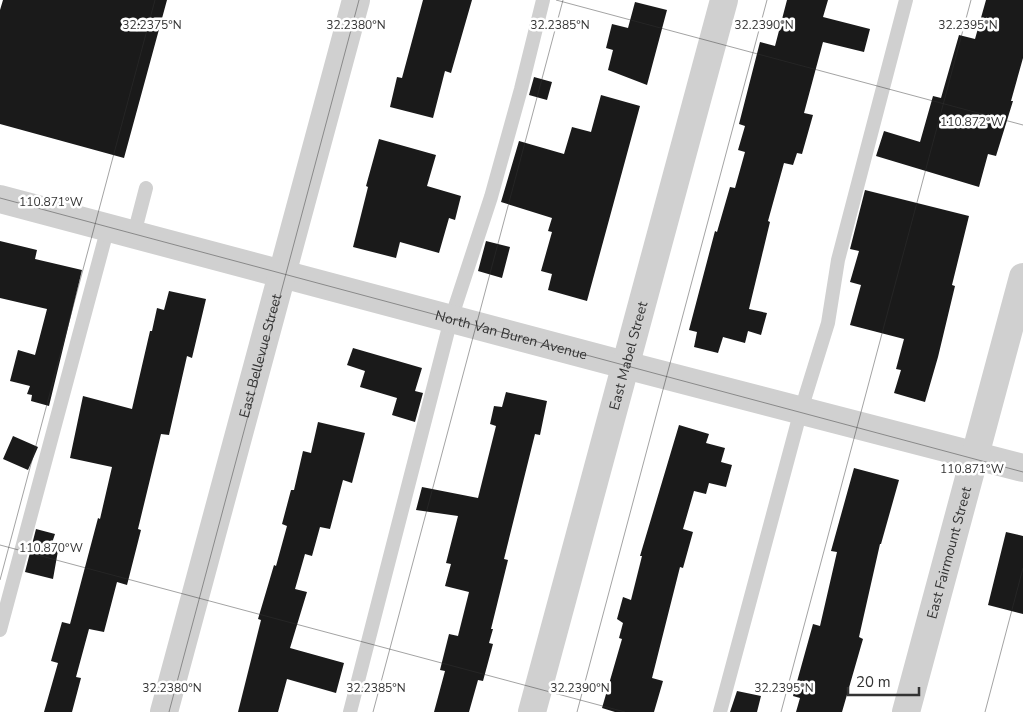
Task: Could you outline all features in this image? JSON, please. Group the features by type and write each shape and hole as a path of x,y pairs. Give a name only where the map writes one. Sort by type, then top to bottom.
{"street":[{"name":"East Bellevue Street","path":"164,712 356,0"},
{"name":"East Mabel Street","path":"532,712 724,0"},
{"name":"North Van Buren Avenue","path":"0,199 625,365 975,454 1023,468"},
{"name":"East Fairmount Street","path":"906,712 1023,277"}],"lane":[{"path":"350,712 452,318 491,197 543,0"},
{"path":"720,712 801,410 828,323 838,260 906,0"},
{"path":"0,630 121,231 146,188"}],"building":[{"path":"3,0 167,0 124,158 0,124 0,10"},
{"path":"423,0 472,0 451,73 445,71 433,118 390,107 397,77 402,78"},
{"path":"787,0 828,0 823,17 870,29 864,52 823,42 804,113 813,115 802,154 797,153 793,165 784,163 768,221 770,222 749,309 767,313 761,335 748,331 745,343 723,337 718,353 694,347 697,332 689,330 715,231 717,232 730,187 735,188 745,152 738,150 745,126 739,124 760,42 775,46"},
{"path":"986,0 1023,0 1023,58 1011,101 1013,101 996,156 988,154 979,187 876,156 884,131 920,142 933,96 941,98 959,35 975,39"},
{"path":"635,2 667,10 647,85 608,70 613,50 606,48 612,24 628,28"},
{"path":"534,77 552,82 547,100 529,95"},
{"path":"601,95 640,106 587,301 548,290 552,274 541,271 552,232 548,231 552,218 501,202 519,141 564,154 572,127 591,132"},
{"path":"379,139 436,155 427,186 461,196 455,220 449,218 439,253 400,242 396,258 353,247 368,187 366,186"},
{"path":"865,190 969,216 952,285 955,286 925,402 894,393 901,370 896,369 904,339 850,325 861,285 850,282 859,251 850,249"},
{"path":"0,241 37,250 35,259 82,270 49,406 31,401 32,395 27,394 30,386 10,381 18,350 35,355 47,309 0,298"},
{"path":"486,241 510,247 502,278 478,271"},
{"path":"169,291 206,299 192,358 187,356 169,435 161,434 138,529 141,530 127,585 117,582 104,632 89,629 76,677 81,678 72,712 44,712 58,663 51,661 62,622 70,624 98,518 100,519 112,467 70,458 83,396 132,409 157,308 164,310"},
{"path":"353,348 422,368 415,391 423,393 415,422 392,415 397,398 360,387 365,371 347,365"},
{"path":"506,392 547,401 540,435 535,434 504,559 508,560 489,643 493,644 483,681 478,680 469,712 434,712 445,671 440,670 449,634 458,636 469,592 445,586 451,564 446,563 458,516 416,510 422,487 478,498 496,426 490,424 494,406 502,407"},
{"path":"318,422 365,433 352,483 343,480 330,529 320,527 312,556 305,554 295,589 307,592 290,648 344,663 336,693 287,679 278,712 238,712 261,620 258,619 287,526 282,524 291,490 294,490 303,451 311,453"},
{"path":"679,425 709,434 706,443 725,448 721,462 732,465 726,487 709,483 706,494 694,491 683,529 693,532 683,568 680,567 652,678 663,681 654,712 615,712 602,708 622,639 619,638 623,623 617,619 623,597 631,600 642,556 640,556"},
{"path":"13,436 38,447 28,470 3,459"},
{"path":"854,468 899,480 880,544 859,637 863,639 842,712 796,712 800,698 793,696 813,624 820,626 837,552 831,551"},
{"path":"36,529 55,534 52,543 59,545 53,579 25,572"},
{"path":"1006,532 1023,536 1023,614 988,605"},
{"path":"737,691 761,696 757,712 730,712"}]}
